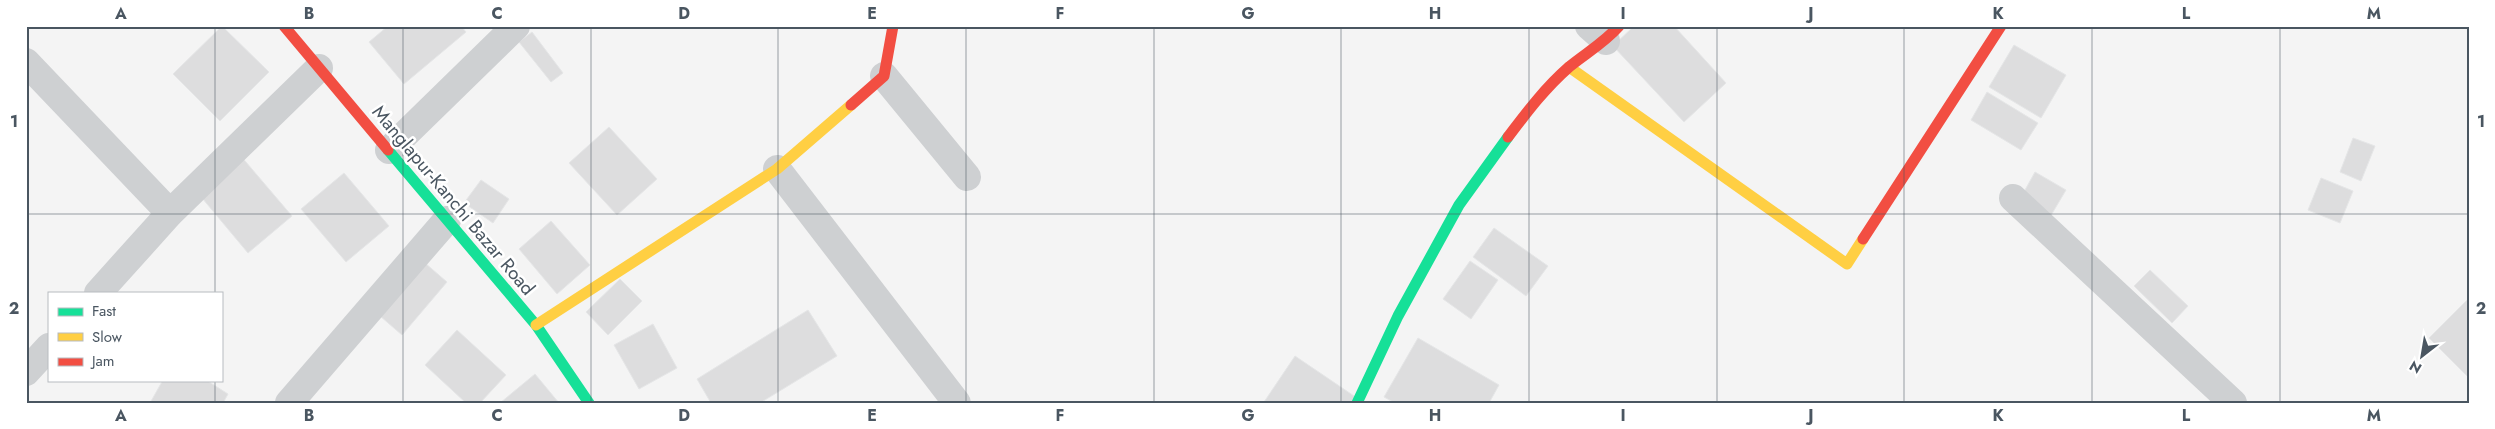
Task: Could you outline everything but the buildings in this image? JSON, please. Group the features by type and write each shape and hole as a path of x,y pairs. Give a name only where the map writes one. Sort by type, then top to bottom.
{"street":[{"name":"Manglapur-Kanchi Bazar Road","path":"284,26 536,325 590,403"},
{"path":"389,150 516,26"},
{"path":"536,325 777,169 884,76 893,26"},
{"path":"1569,67 1846,264 2001,26"},
{"path":"1357,403 1398,316 1458,205 1538,97 1605,31"},
{"path":"26,62 170,213"},
{"path":"99,292 170,213 319,68"},
{"path":"884,76 967,177"},
{"path":"777,169 958,403"},
{"path":"2013,198 2233,403"},
{"path":"290,403 447,220"},
{"path":"26,372 48,348"}],"traffic: fast":[{"path":"1357,403 1398,316 1459,205 1508,137"},
{"path":"388,150 536,325 589,403"}],"traffic: slow":[{"path":"1569,67 1847,264 1863,239"},
{"path":"536,325 777,169 851,105"}],"traffic: jam":[{"path":"284,26 388,150"},
{"path":"851,105 884,76 893,26"},
{"path":"1508,137 1552,83 1619,26"},
{"path":"1863,239 2001,26"}]}
